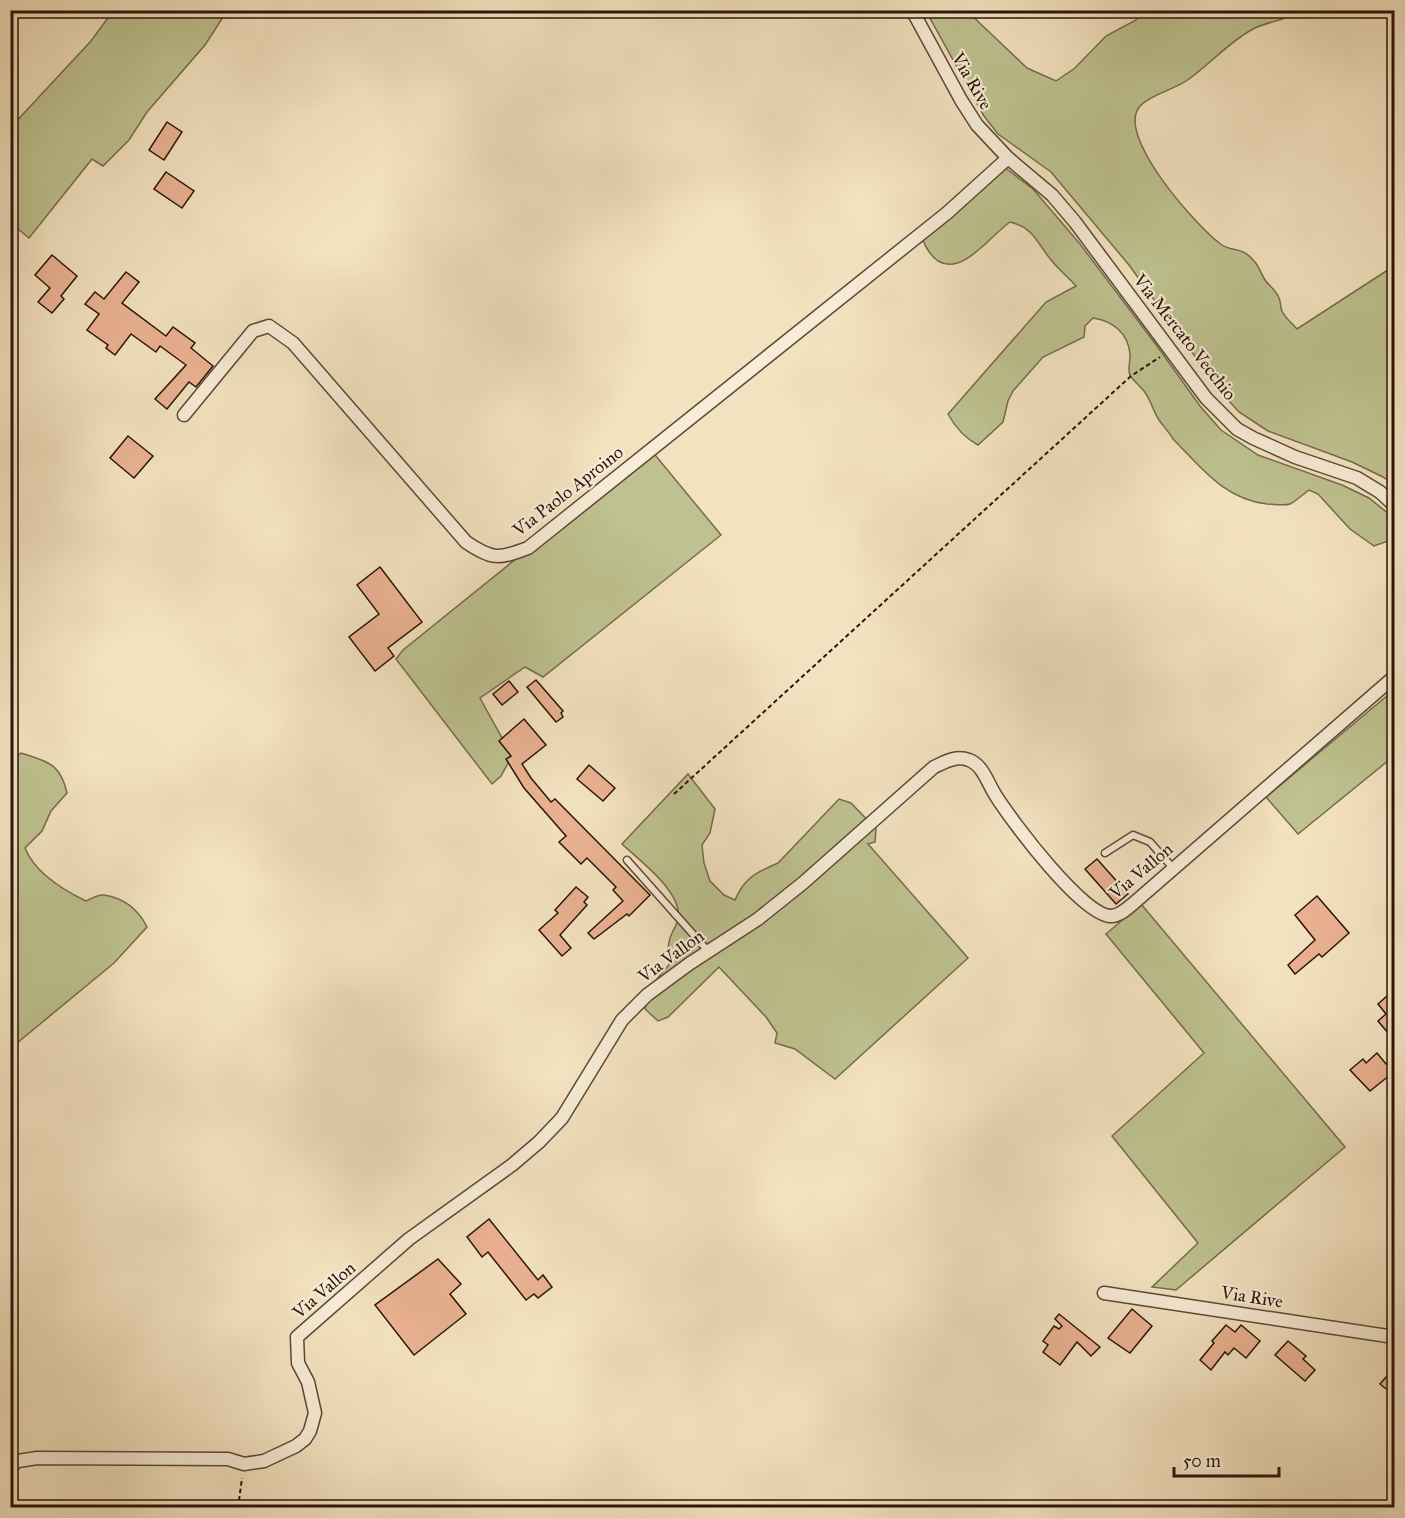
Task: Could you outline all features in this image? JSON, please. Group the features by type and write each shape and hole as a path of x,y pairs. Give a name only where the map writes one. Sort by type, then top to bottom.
{"street":[{"name":"Via Rive","path":"912,10 977,125 1011,160"},
{"name":"Via Mercato Vecchio","path":"1011,160 1052,195 1075,222 1206,398 1237,429 1274,448 1357,478 1380,492 1395,505"},
{"name":"Via Paolo Aproino","path":"184,415 253,331 269,326 293,343 466,542 485,555 506,556 528,548 1011,160"},
{"name":"Via Vallon","path":"10,1467 18,1461 27,1459 56,1457 228,1459 244,1464 264,1461 296,1446 305,1439 314,1422 315,1413 308,1382 302,1373 296,1355 297,1337 409,1239 512,1165 539,1142 562,1118 622,1020 647,995 773,907 934,767 952,759 971,760 980,768 1009,814 1051,869 1093,908 1104,915 1112,916 1121,913 1395,677"},
{"name":"Via Rive","path":"1104,1293 1395,1337"}],"lane":[{"path":"1106,853 1133,835 1150,842 1173,868"},
{"path":"627,860 708,951"}],"path":[{"path":"674,794 1131,376 1170,350"},
{"path":"238,1508 244,1464"}],"green space":[{"path":"113,11 227,11 205,45 147,112 129,140 103,166 92,159 29,238 11,223 11,127 91,41"},
{"path":"926,11 967,11 1027,68 1056,81 1075,68 1106,36 1136,20 1145,11 1299,11 1289,17 1253,29 1189,79 1146,101 1141,105 1135,118 1138,136 1148,157 1178,201 1222,245 1250,256 1265,280 1278,295 1283,314 1297,329 1394,266 1394,485 1352,462 1268,431 1239,412 1220,391 1129,265 1051,172 998,134 984,116"},
{"path":"1004,167 1033,189 1080,244 1200,406 1221,430 1258,455 1342,485 1369,498 1394,518 1394,539 1374,546 1350,529 1318,494 1309,490 1290,504 1282,505 1252,501 1226,489 1204,471 1173,439 1159,420 1146,394 1131,377 1129,347 1123,334 1113,325 1093,318 1085,326 1084,337 1043,357 1013,391 1003,422 978,445 965,436 948,414 1046,302 1076,286 1047,255 1030,232 1010,222 967,259 957,263 947,264 938,261 928,250 922,237"},
{"path":"651,450 721,535 543,677 525,667 480,698 512,756 501,776 492,784 396,659 403,650"},
{"path":"1394,690 1394,756 1298,834 1266,797"},
{"path":"21,753 45,761 56,769 61,775 67,793 51,811 42,831 25,848 30,857 43,873 68,892 86,901 102,895 111,896 135,910 147,927 114,963 11,1048 10,762"},
{"path":"688,774 715,809 710,833 702,845 704,863 710,881 724,895 735,900 747,881 778,863 839,799 851,803 876,829 875,842 868,844 968,958 835,1079 795,1049 775,1043 777,1033 766,1017 719,967 668,1017 658,1021 645,1009 653,985 669,965 670,937 678,922 678,910 674,899 659,878 622,844"},
{"path":"1141,904 1345,1147 1176,1290 1152,1287 1198,1243 1112,1136 1204,1053 1106,934"}],"building":[{"path":"167,122 182,132 164,160 149,150"},
{"path":"166,172 194,191 182,208 154,189"},
{"path":"52,255 77,276 61,296 64,299 52,313 38,302 50,288 35,275"},
{"path":"126,272 139,282 122,303 166,336 173,327 195,343 191,348 213,366 196,387 189,382 167,409 155,399 186,365 160,346 156,352 131,334 115,355 106,348 108,345 87,330 99,314 85,304 95,292 104,299"},
{"path":"128,436 153,456 134,478 110,458"},
{"path":"380,567 422,622 388,648 394,656 375,671 349,637 379,614 357,585"},
{"path":"536,680 563,711 561,713 563,717 556,722 527,687"},
{"path":"509,681 518,692 502,705 493,694"},
{"path":"524,719 546,745 522,764 531,778 551,802 555,799 650,895 629,916 627,914 594,939 588,933 623,901 613,890 616,887 587,858 581,864 559,842 566,836 524,788 506,759 511,756 499,741"},
{"path":"589,765 615,788 603,801 577,779"},
{"path":"1097,859 1128,894 1116,904 1085,869"},
{"path":"576,887 588,897 584,902 587,905 560,935 571,948 562,956 539,930 558,913 555,910"},
{"path":"1317,896 1349,933 1322,957 1319,954 1295,974 1288,965 1315,940 1295,915"},
{"path":"1395,989 1395,1027 1388,1033 1378,1021 1386,1014 1378,1004"},
{"path":"1377,1053 1386,1064 1395,1057 1395,1071 1370,1091 1350,1070 1363,1059 1366,1063"},
{"path":"489,1219 538,1280 543,1275 552,1287 538,1298 534,1294 526,1300 488,1252 482,1257 467,1237"},
{"path":"438,1259 461,1284 450,1294 466,1314 414,1355 375,1305"},
{"path":"1132,1309 1152,1326 1130,1353 1108,1338"},
{"path":"1059,1314 1100,1347 1091,1356 1077,1342 1060,1365 1043,1352 1048,1345 1043,1341 1054,1326 1059,1329 1062,1326 1055,1319"},
{"path":"1226,1325 1235,1332 1241,1325 1260,1341 1246,1358 1234,1348 1228,1355 1225,1352 1211,1370 1200,1360"},
{"path":"1288,1341 1306,1356 1303,1359 1315,1370 1305,1381 1275,1355"},
{"path":"1395,1367 1395,1396 1380,1384"}]}
